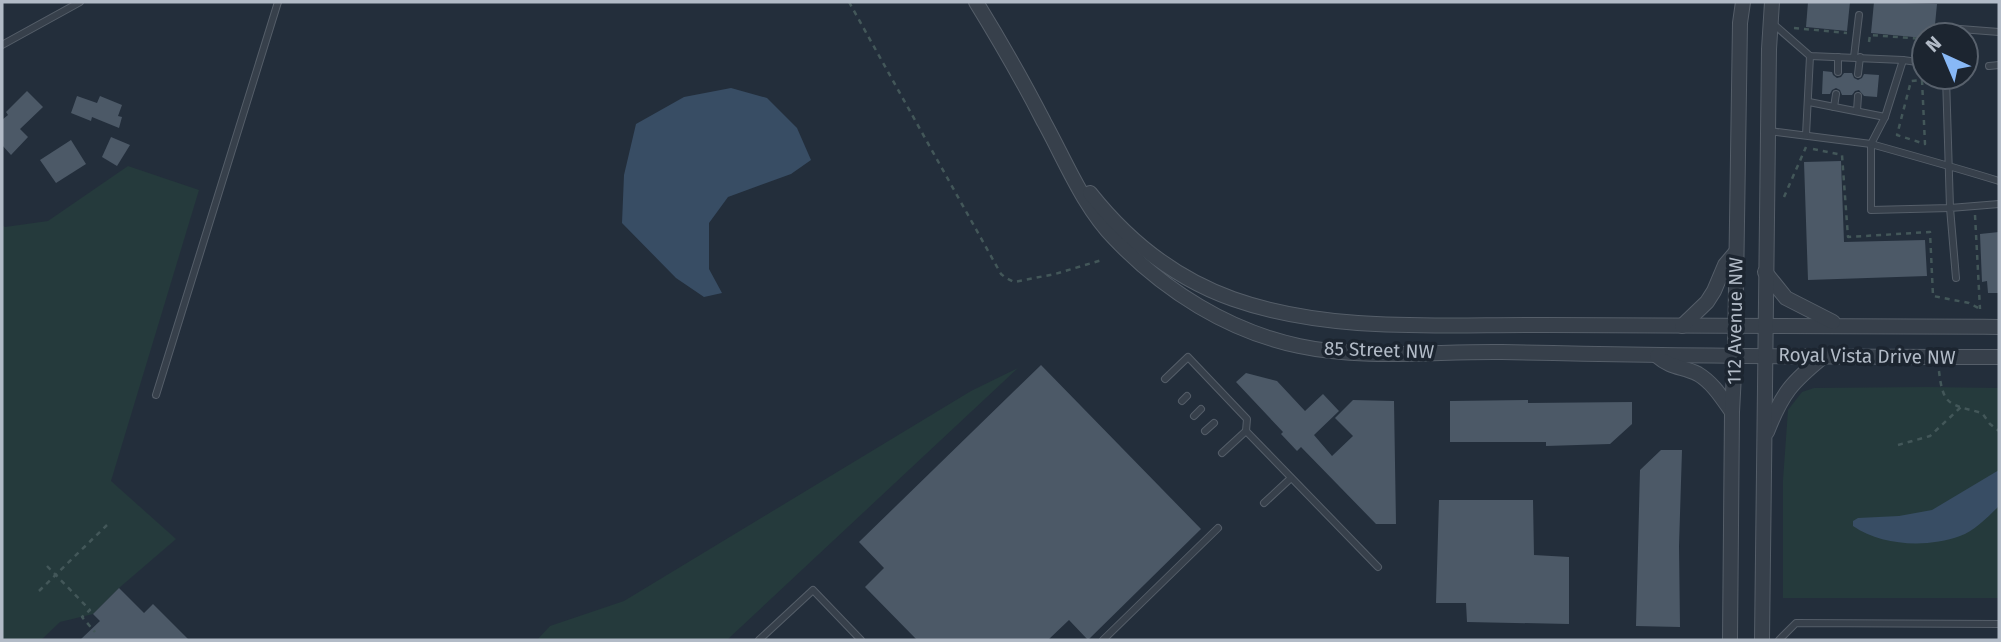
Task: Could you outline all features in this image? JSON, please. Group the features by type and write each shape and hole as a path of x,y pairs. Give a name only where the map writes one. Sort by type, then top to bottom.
{"street":[{"name":"85 Street NW","path":"976,2 1008,55 1094,214 1113,237 1160,281 1184,298 1234,323 1298,346 1336,352 1735,355"},
{"name":"112 Avenue NW","path":"1731,640 1732,412 1742,2"},
{"name":"112 Avenue NW","path":"1762,640 1765,272 1772,2"},
{"name":"85 Street NW","path":"1060,152 1111,218 1158,261 1204,287 1278,312 1359,323 1682,326 1736,324"},
{"path":"1682,326 1707,302 1725,265 1736,252"},
{"path":"1765,272 1786,298 1805,310 1840,325"},
{"name":"Royal Vista Drive NW","path":"1736,324 1999,327"},
{"name":"Royal Vista Drive NW","path":"1735,355 1999,357"},
{"path":"1657,356 1668,365 1699,375 1716,389 1732,412"},
{"path":"1764,439 1784,394 1824,356"}],"lane":[{"path":"2,45 80,2"},
{"path":"156,395 278,2"},
{"path":"1858,74 1859,15"},
{"path":"1770,22 1810,56 1910,61"},
{"path":"1980,31 1999,32"},
{"path":"1806,135 1810,56"},
{"path":"1838,57 1838,72"},
{"path":"1903,60 1885,117 1871,144 1871,210 1999,204"},
{"path":"1989,65 1999,65"},
{"path":"1946,91 1950,208 1956,278"},
{"path":"1834,107 1836,94"},
{"path":"1857,111 1858,96"},
{"path":"1809,102 1885,117"},
{"path":"1768,131 1871,144 1999,181"},
{"path":"1165,379 1188,357 1204,379 1247,419 1246,431 1222,453"},
{"path":"1194,416 1201,409"},
{"path":"1205,431 1214,423"},
{"path":"1246,431 1378,567"},
{"path":"1264,503 1291,478"},
{"path":"1103,640 1218,528"},
{"path":"759,640 813,590 861,640"},
{"path":"1779,640 1796,623 1999,624"}],"path":[{"path":"849,2 1001,274 1014,282 1055,274 1102,260"},
{"path":"1787,27 1848,33"},
{"path":"1869,43 1870,35 1910,38"},
{"path":"1923,77 1926,144 1897,135 1911,81 1923,77"},
{"path":"1784,197 1804,147 1842,155 1848,237 1930,232 1933,296 1969,303 1980,309 1974,206"},
{"path":"1938,357 1941,392 1945,398 1961,407 1982,413 1999,431"},
{"path":"1898,445 1930,436 1961,407"},
{"path":"39,591 107,525"},
{"path":"47,566 90,610 82,617 95,632"}],"green space":[{"path":"128,166 199,190 111,481 176,539 93,614 60,622 41,640 2,640 2,225 5,227 48,221"},
{"path":"1018,368 727,640 537,640 550,626 624,601 971,391"},
{"path":"1814,388 1999,388 1999,598 1783,598 1783,480 1788,410 1802,392"}],"water":[{"path":"731,88 767,98 797,128 811,160 791,174 728,197 709,223 709,269 722,293 704,297 676,278 622,223 624,175 636,124 684,97"},
{"path":"1999,470 1999,506 1976,527 1960,536 1933,542 1905,543 1877,538 1853,526 1853,521 1858,518 1899,516 1932,510"}],"building":[{"path":"1808,2 1850,2 1847,31 1806,27"},
{"path":"1874,2 1937,4 1935,21 1910,21 1910,37 1871,33"},
{"path":"1823,71 1832,72 1837,78 1844,73 1852,73 1858,80 1864,74 1879,75 1877,97 1864,96 1859,90 1852,95 1842,95 1836,88 1830,94 1822,94"},
{"path":"27,91 43,107 20,129 28,137 11,155 2,145 2,120 8,115 6,112"},
{"path":"77,96 97,103 100,96 122,105 118,116 122,117 119,128 92,117 91,121 71,113"},
{"path":"111,137 130,145 117,166 102,157"},
{"path":"71,140 86,164 56,183 40,160"},
{"path":"1841,161 1844,242 1925,240 1927,276 1808,280 1804,162"},
{"path":"1999,232 1999,293 1988,293 1987,281 1982,282 1980,234"},
{"path":"1041,365 1201,529 1088,640 1069,620 1048,640 917,640 865,587 884,568 859,542"},
{"path":"1246,373 1277,381 1305,411 1323,394 1339,411 1314,435 1332,456 1353,436 1335,418 1353,400 1394,401 1396,524 1376,524 1301,447 1297,451 1236,382"},
{"path":"1528,400 1528,403 1632,402 1632,424 1610,444 1546,446 1546,442 1450,442 1450,401"},
{"path":"1661,450 1682,450 1680,627 1636,626 1640,470"},
{"path":"1439,500 1533,500 1534,555 1569,557 1569,624 1467,622 1466,603 1436,603"},
{"path":"119,588 144,613 153,604 189,640 80,640 100,621 93,614"}]}
